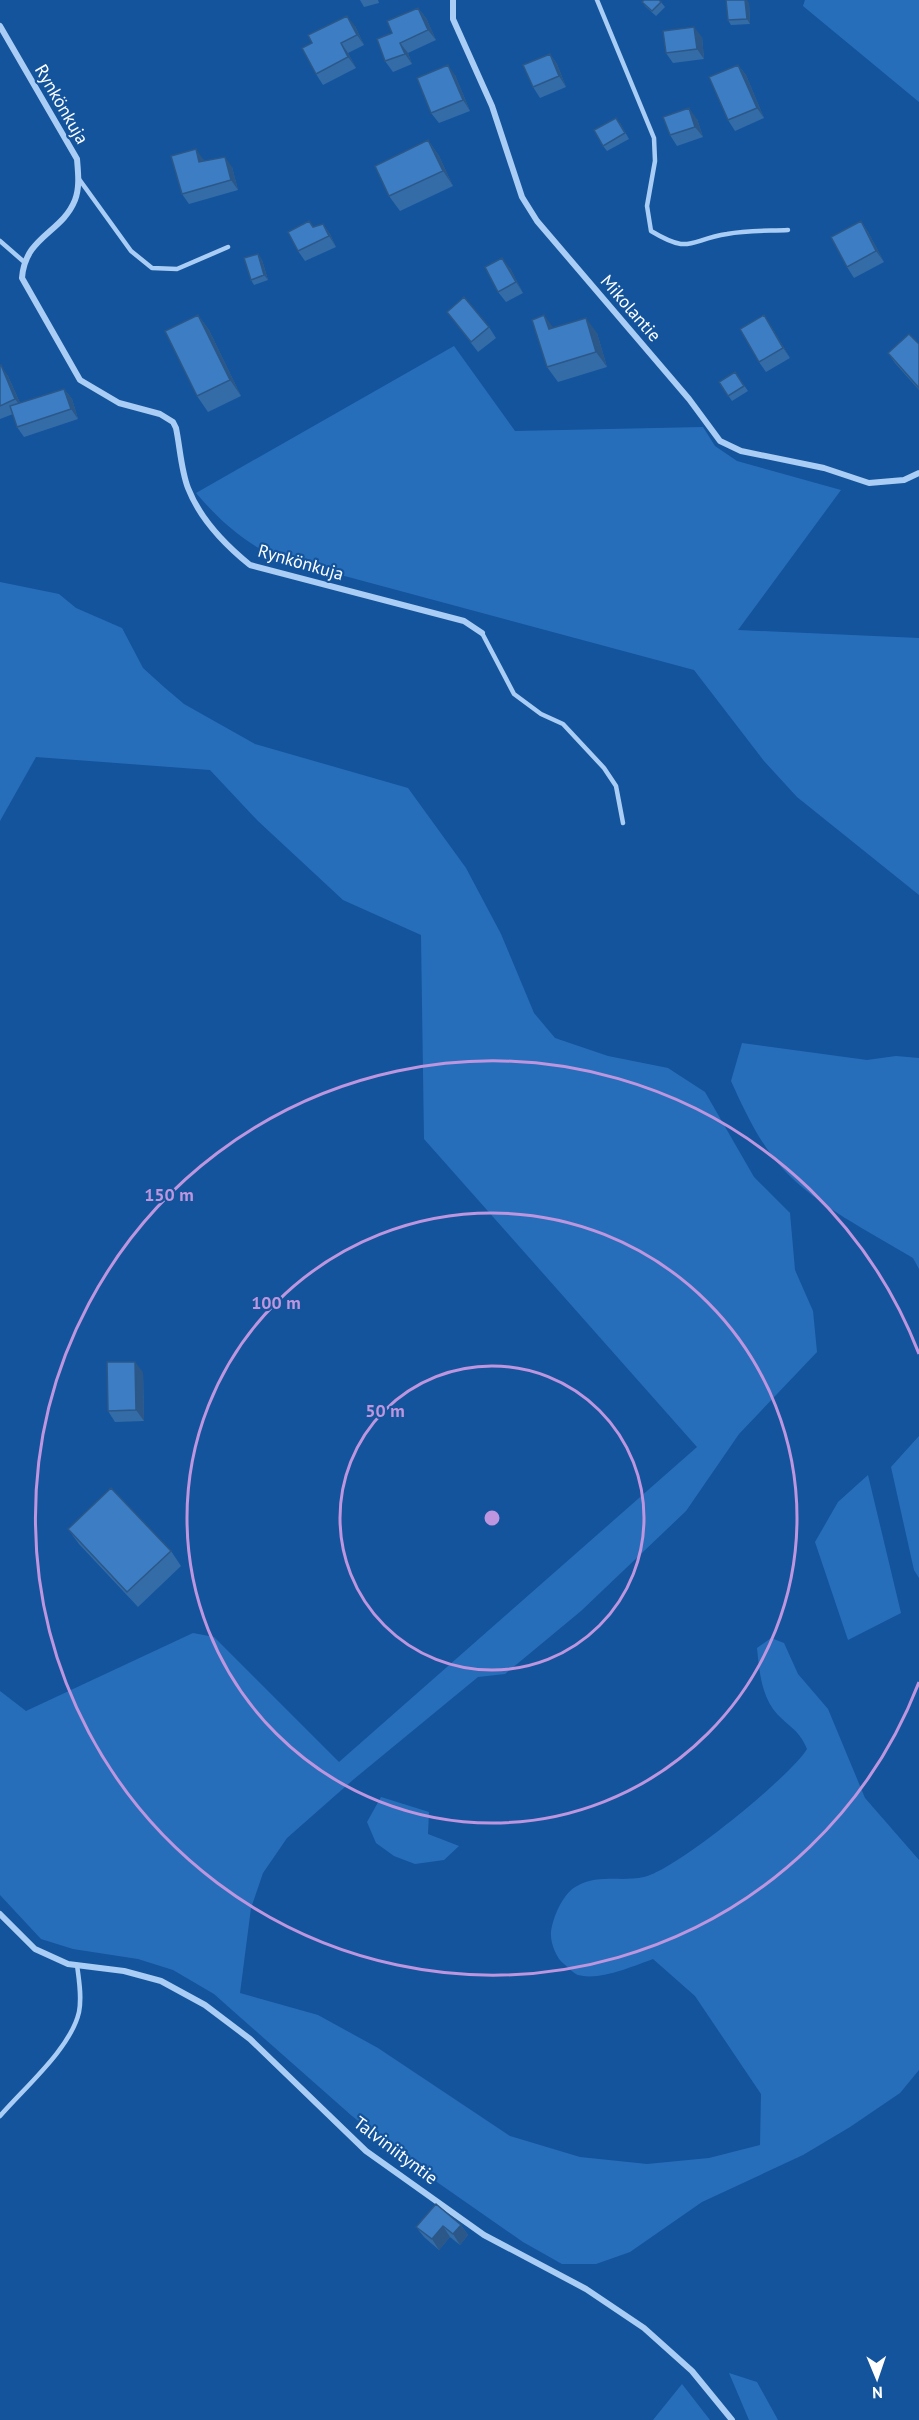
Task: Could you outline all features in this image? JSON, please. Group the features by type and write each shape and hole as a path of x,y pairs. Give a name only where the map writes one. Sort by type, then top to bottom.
{"street":[{"name":"Mikolantie","path":"453,0 453,19 492,106 522,197 537,221 689,399 720,441 741,451 824,468 869,483 904,480 919,473"},
{"name":"Rynkönkuja","path":"0,26 77,159 79,179"},
{"path":"23,261 75,201 79,179"},
{"name":"Rynkönkuja","path":"23,261 22,278 28,291 80,380 119,403 160,414 173,422 188,487 202,514 225,545 250,565 464,621 482,633"},
{"name":"Talviniityntie","path":"0,1914 35,1949 68,1964 124,1971 161,1981 205,2005 250,2040 366,2151 484,2235 586,2289 644,2328 692,2370 732,2420"}],"lane":[{"path":"597,0 654,138 655,161 647,206 651,231 674,244 697,244 725,234 788,230"},
{"path":"79,179 131,251 152,268 177,269 228,248"},
{"path":"0,241 23,261"},
{"name":"Rynkönkuja","path":"482,633 514,694 541,714 563,724 604,768 616,786 623,823"},
{"path":"0,2116 66,2040 74,2025 80,1996 77,1965"}],"shaded area":[{"path":"805,0 919,0 919,102 803,6"},
{"path":"454,346 515,431 703,427 715,446 737,461 841,490 738,630 919,638 919,895 797,797 764,761 694,670 274,557 232,529 196,493"},
{"path":"0,582 59,594 76,608 122,628 143,668 164,687 184,704 255,744 408,788 466,868 501,934 534,1013 555,1038 608,1056 668,1068 705,1092 754,1177 790,1213 795,1270 813,1311 817,1352 739,1434 686,1511 581,1611 505,1674 478,1677 354,1779 287,1838 263,1873 251,1908 240,1993 318,2015 378,2048 510,2136 580,2157 647,2164 709,2158 760,2145 761,2094 695,1996 653,1959 626,1969 596,1976 576,1974 558,1958 551,1932 559,1906 572,1889 593,1880 644,1877 659,1871 731,1821 797,1762 807,1749 796,1731 773,1709 769,1702 761,1680 757,1648 771,1638 784,1643 798,1674 828,1709 865,1798 919,1860 919,2070 900,2093 850,2127 803,2155 702,2202 630,2252 596,2264 562,2264 523,2242 434,2180 352,2116 214,1994 173,1970 138,1959 73,1949 41,1939 0,1895 0,1691 26,1711 193,1633 214,1637 339,1762 697,1447 424,1139 421,935 343,900 258,821 210,770 36,757 0,821"},
{"path":"742,1043 867,1060 896,1056 919,1058 919,1269 913,1258 845,1218 812,1195 783,1169 767,1149 731,1081"},
{"path":"919,1436 919,1578 914,1570 891,1467"},
{"path":"868,1475 901,1613 848,1640 815,1542 838,1502"},
{"path":"381,1797 429,1812 428,1834 459,1846 444,1860 415,1864 394,1856 376,1843 367,1822"},
{"path":"729,2373 757,2382 778,2420 749,2420"},
{"path":"682,2384 710,2420 653,2420"}],"building":[{"path":"644,0 661,2 652,11 642,2"},
{"path":"726,0 745,0 747,19 728,20"},
{"path":"418,8 428,30 400,43 405,54 385,61 377,39 392,33 387,21"},
{"path":"347,16 357,35 341,43 348,57 316,74 302,48 312,43 308,35"},
{"path":"694,27 697,49 666,53 663,31"},
{"path":"550,54 559,76 533,87 523,65"},
{"path":"448,65 463,100 431,113 417,78"},
{"path":"738,65 757,108 728,120 709,77"},
{"path":"689,108 695,127 670,135 663,117"},
{"path":"616,118 625,133 603,146 594,130"},
{"path":"428,140 443,171 389,196 375,166"},
{"path":"196,149 199,162 225,157 231,180 182,194 171,156"},
{"path":"309,221 313,227 323,224 329,236 298,251 288,232"},
{"path":"861,221 876,251 847,267 831,237"},
{"path":"258,254 264,275 251,280 244,258"},
{"path":"502,258 516,282 498,292 485,267"},
{"path":"464,297 489,327 471,342 447,312"},
{"path":"198,315 230,380 197,396 165,331"},
{"path":"544,315 549,329 586,318 596,352 547,367 532,320"},
{"path":"764,315 783,348 759,362 740,329"},
{"path":"909,334 919,344 919,388 888,353"},
{"path":"0,366 15,399 0,406"},
{"path":"735,372 744,386 728,396 719,382"},
{"path":"64,389 71,409 17,427 10,406"},
{"path":"107,1362 135,1362 136,1410 108,1411"},
{"path":"111,1488 171,1551 127,1592 68,1529"},
{"path":"436,2204 461,2225 453,2234 443,2226 432,2239 416,2227"}]}
